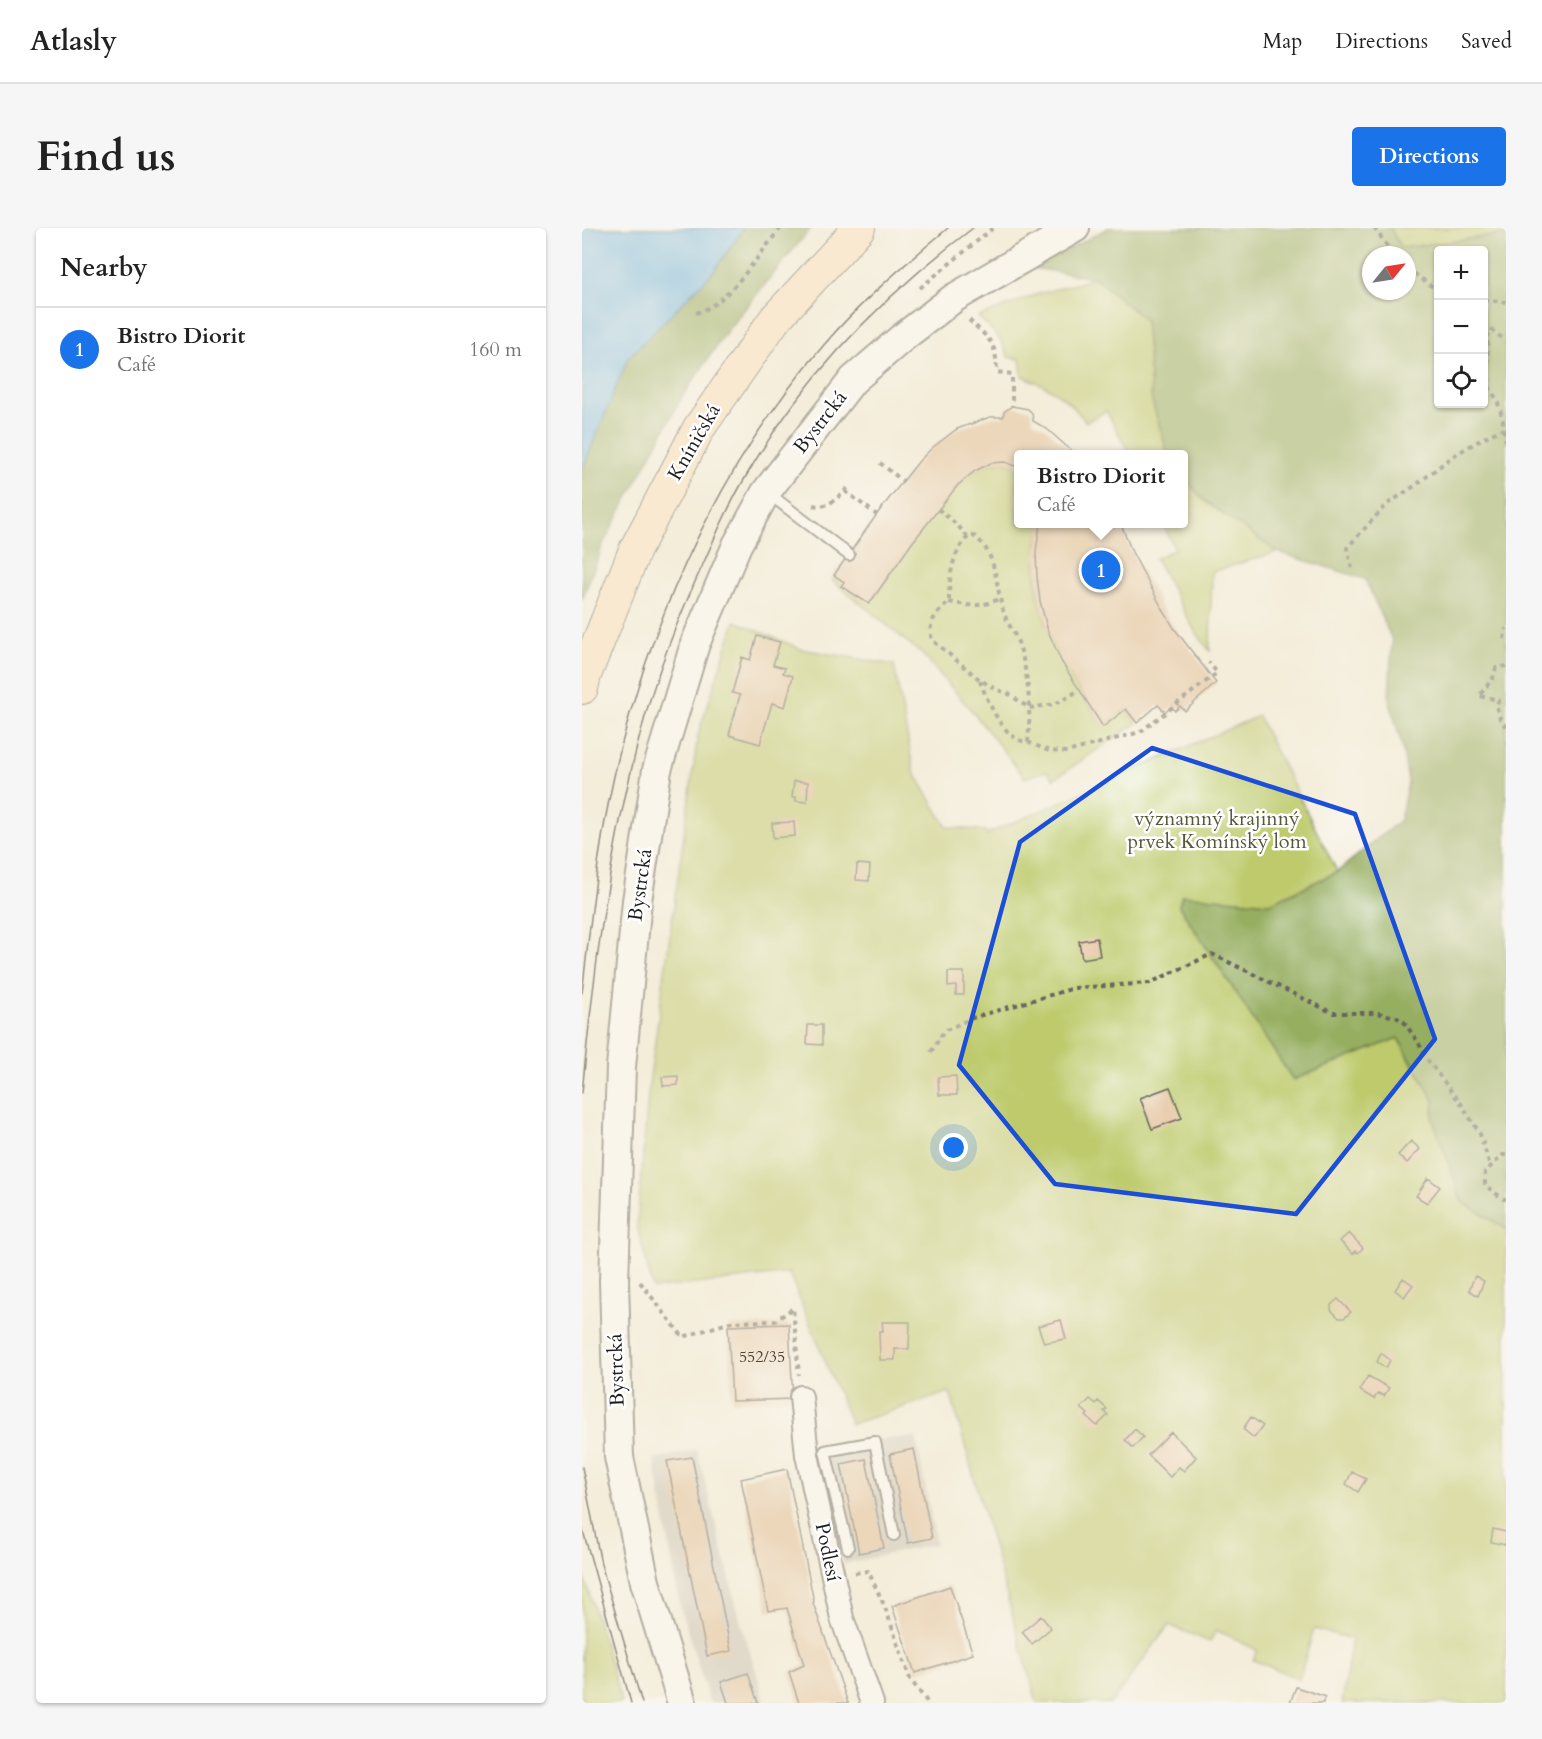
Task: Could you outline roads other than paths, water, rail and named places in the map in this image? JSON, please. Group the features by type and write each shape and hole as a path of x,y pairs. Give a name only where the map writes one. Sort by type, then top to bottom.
{"main road":[{"name":"Kníničská","path":"582,688 585,675 635,550 699,428 775,319 859,228"}],"street":[{"name":"Bystrcká","path":"682,1703 645,1582 619,1457 614,1281 621,1066 637,901 657,770 695,644 737,545 766,492 853,380 902,338 954,298 1075,228"},
{"name":"Podlesí","path":"801,1397 816,1453 842,1618 872,1703"}],"lane":[{"path":"766,492 849,555"},
{"path":"848,1548 816,1453 875,1442 894,1535"}],"water":[{"path":"582,228 744,228 713,272 628,358 582,470"}],"tram line":[{"path":"582,993 600,848 623,739 662,618 687,560 748,448 784,396 823,346 867,299 948,228"},
{"path":"582,1093 605,907 631,769 663,662 686,601 713,541 739,488 767,442 818,374 876,311 907,282 973,228"},
{"path":"582,1467 601,1564 642,1703"},
{"path":"582,1527 631,1703"}],"place":[{"name":"Bistro Diorit","path":"1101,570"}],"park label":[{"name":"významný krajinný prvek Komínský lom","path":"1217,830"}]}
